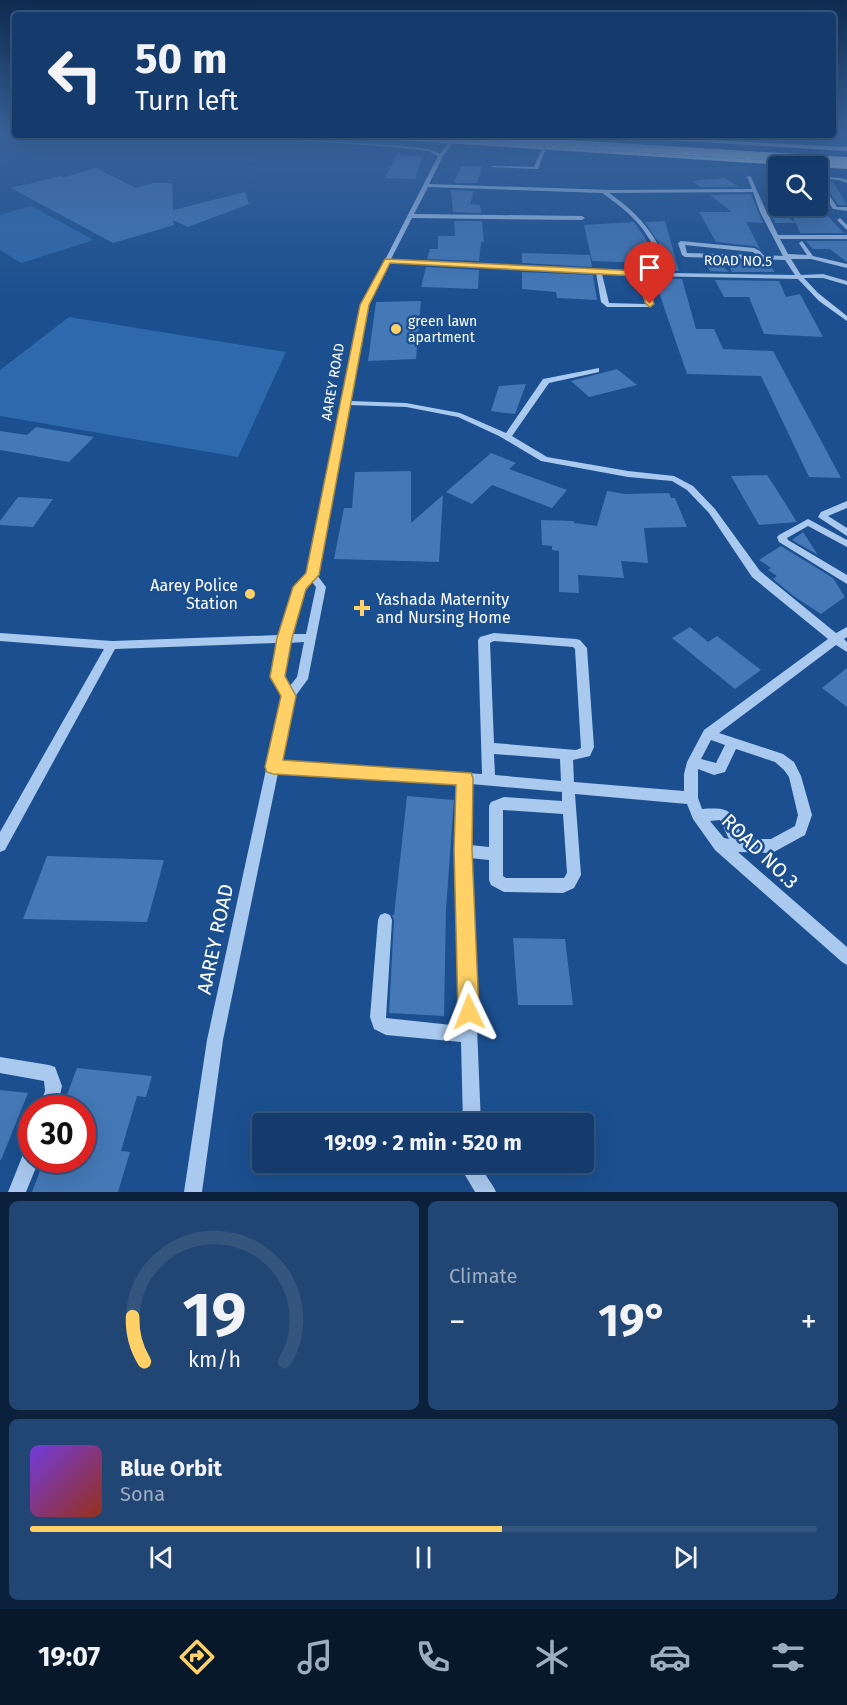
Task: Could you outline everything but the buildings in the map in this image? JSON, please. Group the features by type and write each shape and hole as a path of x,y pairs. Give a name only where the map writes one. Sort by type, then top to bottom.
{"street":[{"name":"AAREY ROAD","path":"288,696 277,677 285,638 300,587 312,575 365,305 426,188"},
{"path":"504,188 603,191 768,191"},
{"name":"ROAD NO.5","path":"755,190 763,212 799,277 847,319"},
{"path":"603,191 636,216 655,238 664,252 667,275"},
{"path":"828,198 835,208 847,209"},
{"path":"763,212 768,213"},
{"path":"410,216 582,218"},
{"path":"840,220 847,228"},
{"path":"776,237 847,237"},
{"path":"801,237 811,256"},
{"path":"761,257 754,250 682,243 680,253 699,256 761,257 811,256 847,266"},
{"path":"388,261 599,274 604,302 607,305 649,306 641,275"},
{"name":"ROAD NO.5","path":"599,274 799,277 813,274 847,283"},
{"path":"507,437 546,381 596,370"},
{"path":"347,403 406,405 460,415 507,437 544,459 628,474 674,478 690,488 712,511 756,573 842,644 847,631"},
{"path":"847,504 824,514 823,517 847,533"},
{"path":"847,544 808,522 782,537 784,542 847,580"},
{"name":"AAREY ROAD","path":"193,1192 215,1040 288,696 302,679 321,588 312,575"},
{"path":"0,637 112,645 310,638"},
{"path":"487,748 582,755 588,747 581,648 576,643 568,640 494,637 484,640 487,748 489,781"},
{"name":"ROAD NO.3","path":"842,644 708,734 693,762 690,774 691,798 698,815 720,845 847,957"},
{"path":"0,845 112,645"},
{"path":"708,734 778,758 789,766 795,776 805,815 800,830 772,846 720,845"},
{"path":"693,762 717,769 732,743"},
{"path":"566,754 574,875 563,886 499,884 494,877 494,811 499,803 569,808"},
{"path":"273,767 465,778 691,798"},
{"path":"465,778 463,850 472,1113"},
{"path":"698,815 722,814 725,816 740,846"},
{"path":"463,850 494,854"},
{"path":"385,920 378,1017 380,1023 386,1027 469,1035"},
{"path":"0,1065 50,1073 54,1082 53,1095"},
{"path":"17,1192 24,1173"},
{"path":"474,1173 487,1192"}],"shaded area":[{"path":"31,206 94,240 21,263 0,250 0,215"},
{"path":"69,317 286,352 238,457 0,416 0,370"}],"place":[{"name":"green lawn apartment","path":"396,329"},
{"name":"Aarey Police Station","path":"250,594"},
{"name":"Yashada Maternity and Nursing Home","path":"362,608"}],"route":[{"path":"469,1012 463,850 465,778 273,767 288,696 277,677 285,638 300,587 312,575 365,305 388,261 641,273 650,304"}]}
